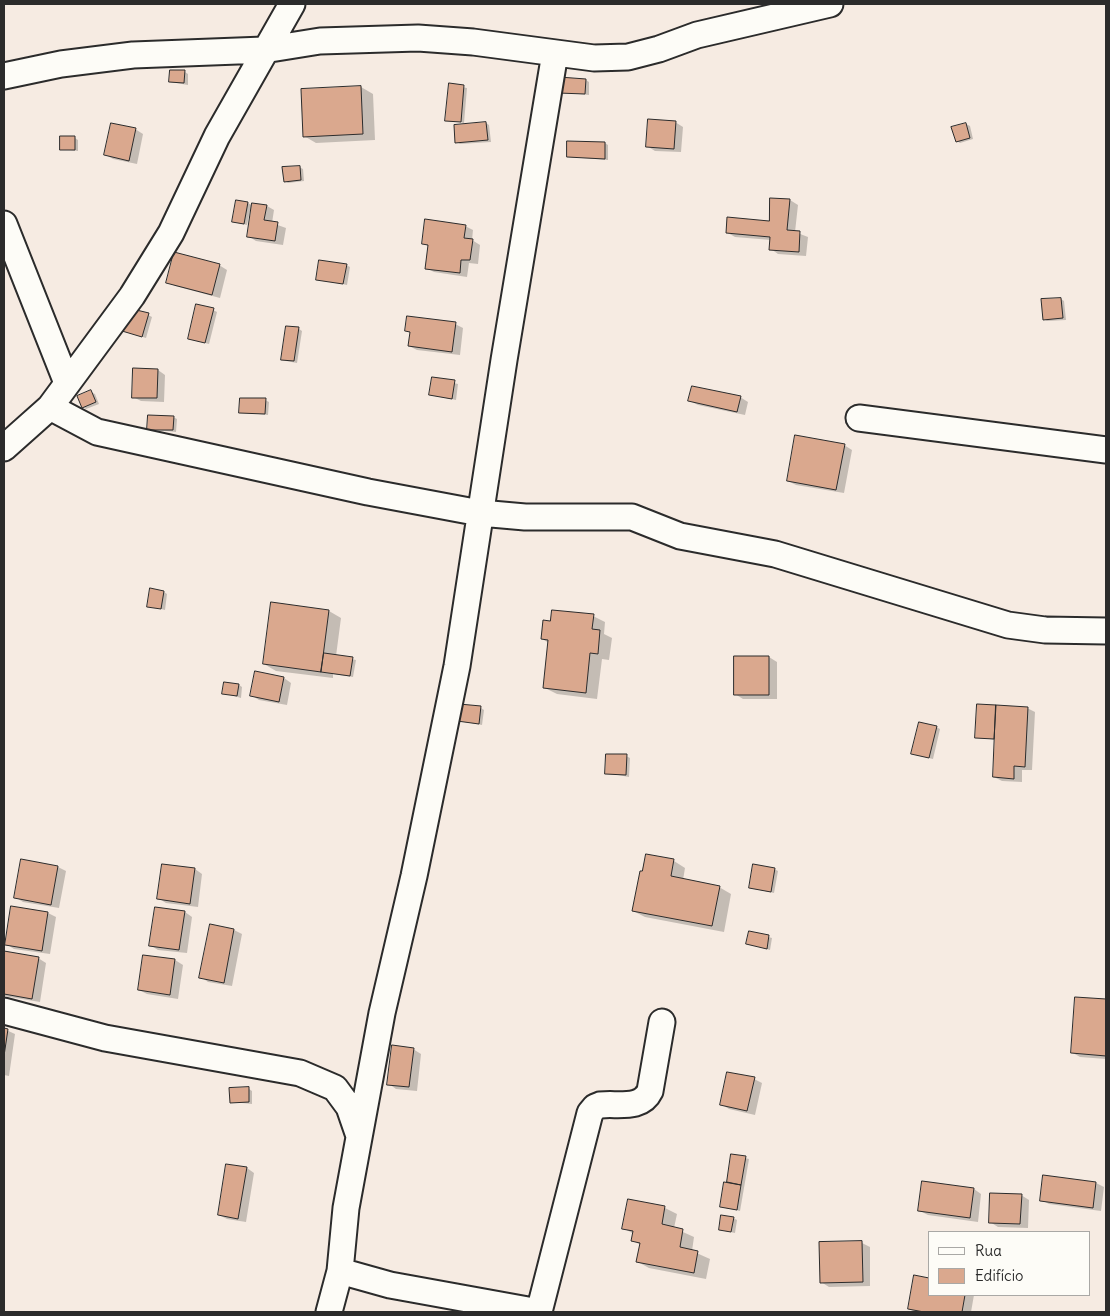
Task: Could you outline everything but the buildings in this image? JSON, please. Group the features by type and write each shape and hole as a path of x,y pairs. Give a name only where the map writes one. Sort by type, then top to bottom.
{"street":[{"path":"4,448 50,407 132,296 171,233 216,136 292,4"},
{"path":"4,76 62,64 133,55 264,50 320,41 418,38 473,42 594,58 628,57 660,49 697,35 830,4"},
{"path":"329,1312 340,1271 346,1208 382,1013 414,876 457,666 554,53"},
{"path":"4,224 67,383"},
{"path":"50,407 97,432 368,492 480,512 554,518 609,515 632,517 680,536 775,554 1008,625 1045,630 1106,631"},
{"path":"859,418 1106,450"},
{"path":"4,1011 105,1038 300,1073 335,1088 349,1107 359,1136"},
{"path":"340,1271 390,1285 500,1307 539,1312 590,1113 600,1104 636,1104 646,1100 650,1091 662,1022"}]}
